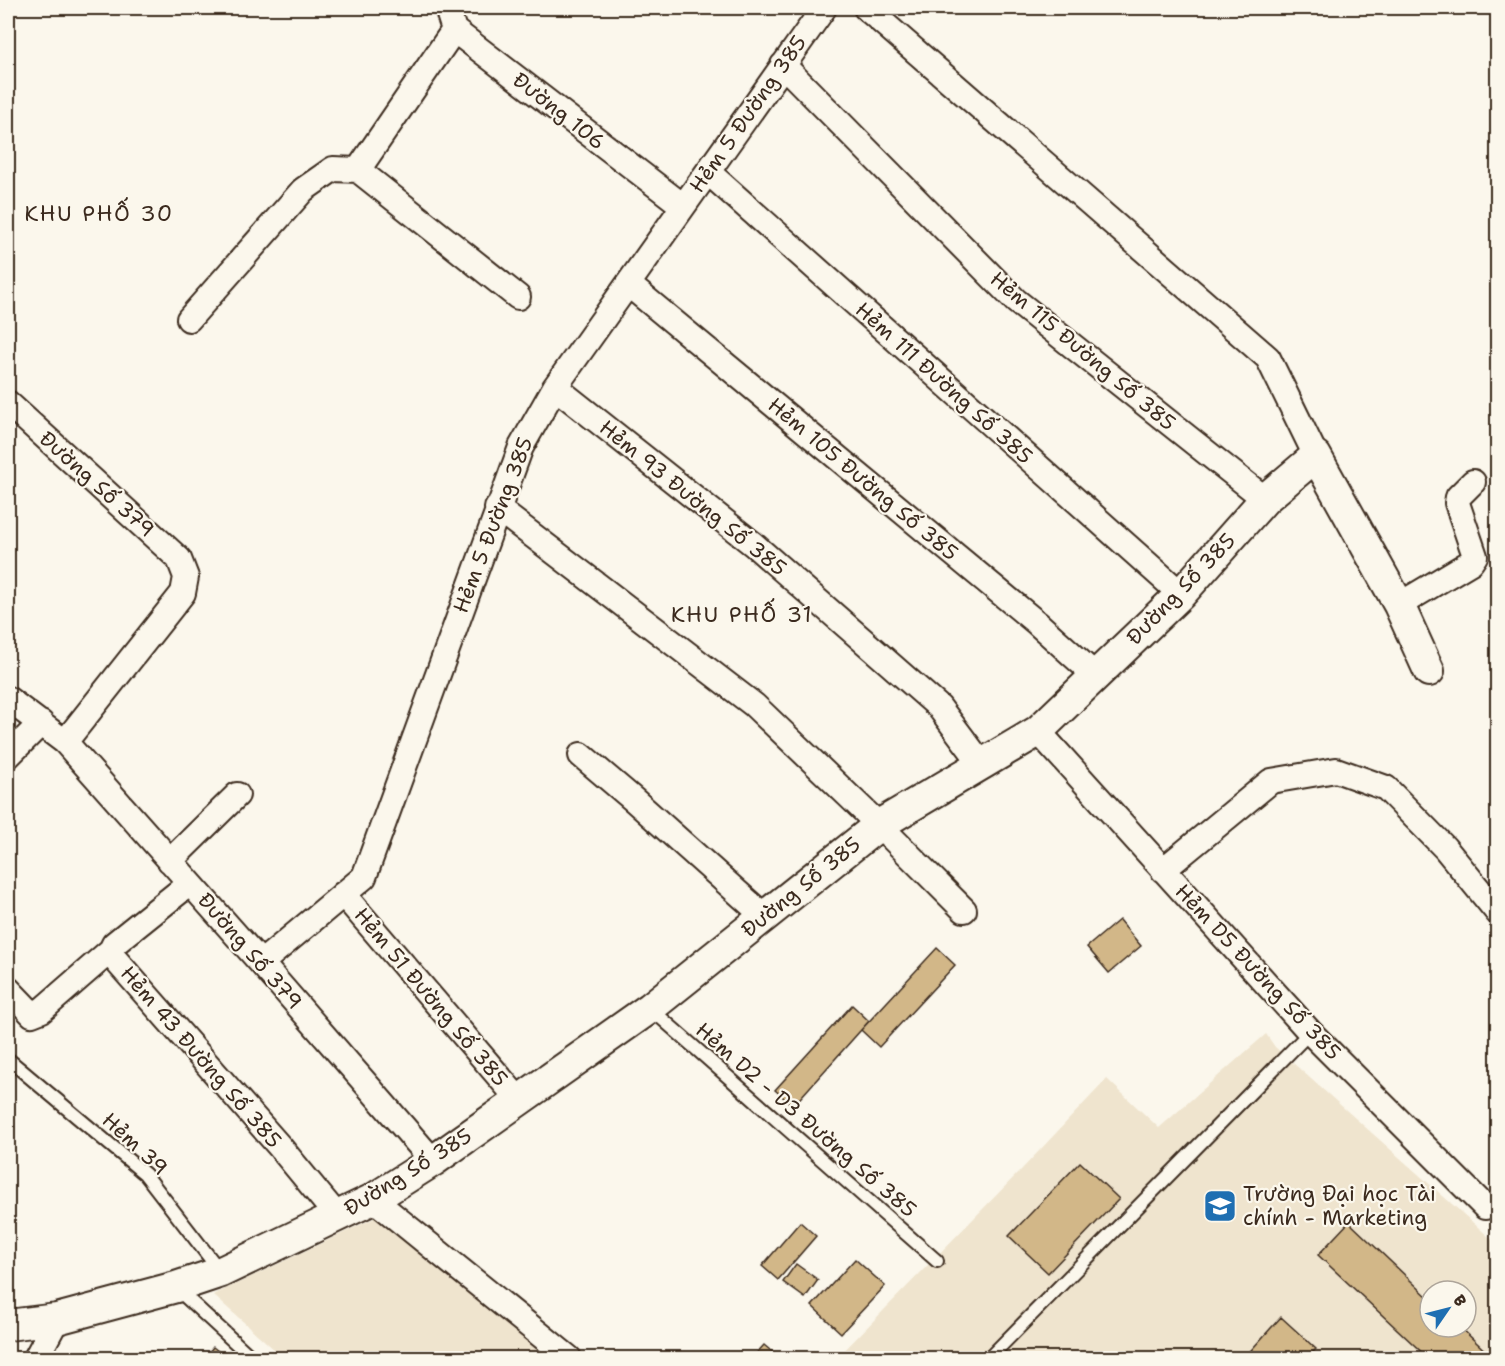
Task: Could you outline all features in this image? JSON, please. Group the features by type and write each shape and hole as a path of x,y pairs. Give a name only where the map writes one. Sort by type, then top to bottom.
{"street":[{"name":"Hẻm 5 Đường 385","path":"261,963 364,877 520,447 555,387 824,8"},
{"path":"866,8 1268,358 1316,456 1399,605 1429,671"},
{"path":"358,170 450,19"},
{"name":"Đường 106","path":"450,19 683,206"},
{"name":"Hẻm 115 Đường Số 385","path":"783,65 1016,301 1264,499"},
{"path":"189,318 303,190 333,169 358,170 518,297"},
{"name":"Hẻm 111 Đường Số 385","path":"708,172 1181,594"},
{"name":"Hẻm 105 Đường Số 385","path":"628,284 1037,623 1096,676"},
{"name":"Hẻm 93 Đường Số 385","path":"555,387 753,544 939,706 981,763"},
{"name":"Đường Số 379","path":"8,403 179,559 186,577 183,593 65,742"},
{"name":"Đường Số 385","path":"8,1325 57,1318 176,1287 221,1272 373,1199 433,1161 650,1008 879,825 1038,731 1181,594 1264,499 1316,456"},
{"path":"1399,605 1470,562 1475,556 1457,503 1458,497 1473,482"},
{"path":"497,508 754,705 964,910"},
{"name":"Đường Số 379","path":"8,699 65,742 433,1161"},
{"path":"8,756 41,723"},
{"name":"Hẻm D5 Đường Số 385","path":"1038,731 1310,1032 1485,1207"},
{"path":"580,755 764,916"},
{"path":"1163,870 1271,781 1336,770 1386,788 1445,848 1497,913"},
{"path":"170,861 237,795"},
{"name":"Hẻm 43 Đường Số 385","path":"190,883 114,944 111,950 113,957 280,1147 337,1216"},
{"name":"Hẻm 51 Đường Số 385","path":"344,894 519,1100"},
{"path":"8,989 32,1014 42,1010 111,950"},
{"path":"373,1199 569,1359"},
{"path":"36,1359 57,1318"}],"lane":[{"name":"Hẻm D2 - D3 Đường Số 385","path":"650,1008 937,1261"},
{"path":"989,1359 1310,1032"},
{"name":"Hẻm 39","path":"8,1059 145,1174 221,1272"},
{"path":"176,1287 252,1359"}],"shaded area":[{"name":"Trường Đại học Tài chính - Marketing","path":"1266,1034 1275,1047 1497,1244 1497,1358 837,1358 1107,1079 1159,1128"},
{"path":"385,1213 563,1358 284,1358 213,1295"}],"building":[{"path":"1119,920 1141,946 1109,973 1087,947"},
{"path":"937,948 955,965 879,1047 861,1030"},
{"path":"852,1005 869,1021 793,1106 775,1090"},
{"path":"1080,1162 1119,1199 1048,1273 1009,1236"},
{"path":"800,1222 816,1236 778,1280 762,1266"},
{"path":"1349,1222 1418,1288 1418,1339 1473,1339 1493,1358 1428,1358 1318,1255"},
{"path":"855,1259 885,1286 841,1333 812,1306"},
{"path":"796,1264 818,1280 805,1298 783,1282"},
{"path":"1281,1317 1316,1349 1307,1358 1244,1358"},
{"path":"764,1345 776,1355 773,1358 752,1358"},
{"path":"213,1347 227,1358 204,1358"}],"place":[{"name":"Trường Đại học Tài chính - Marketing","path":"1220,1206"}],"district":[{"name":"KHU PHỐ 30","path":"99,213"},
{"name":"KHU PHỐ 31","path":"742,614"}]}
